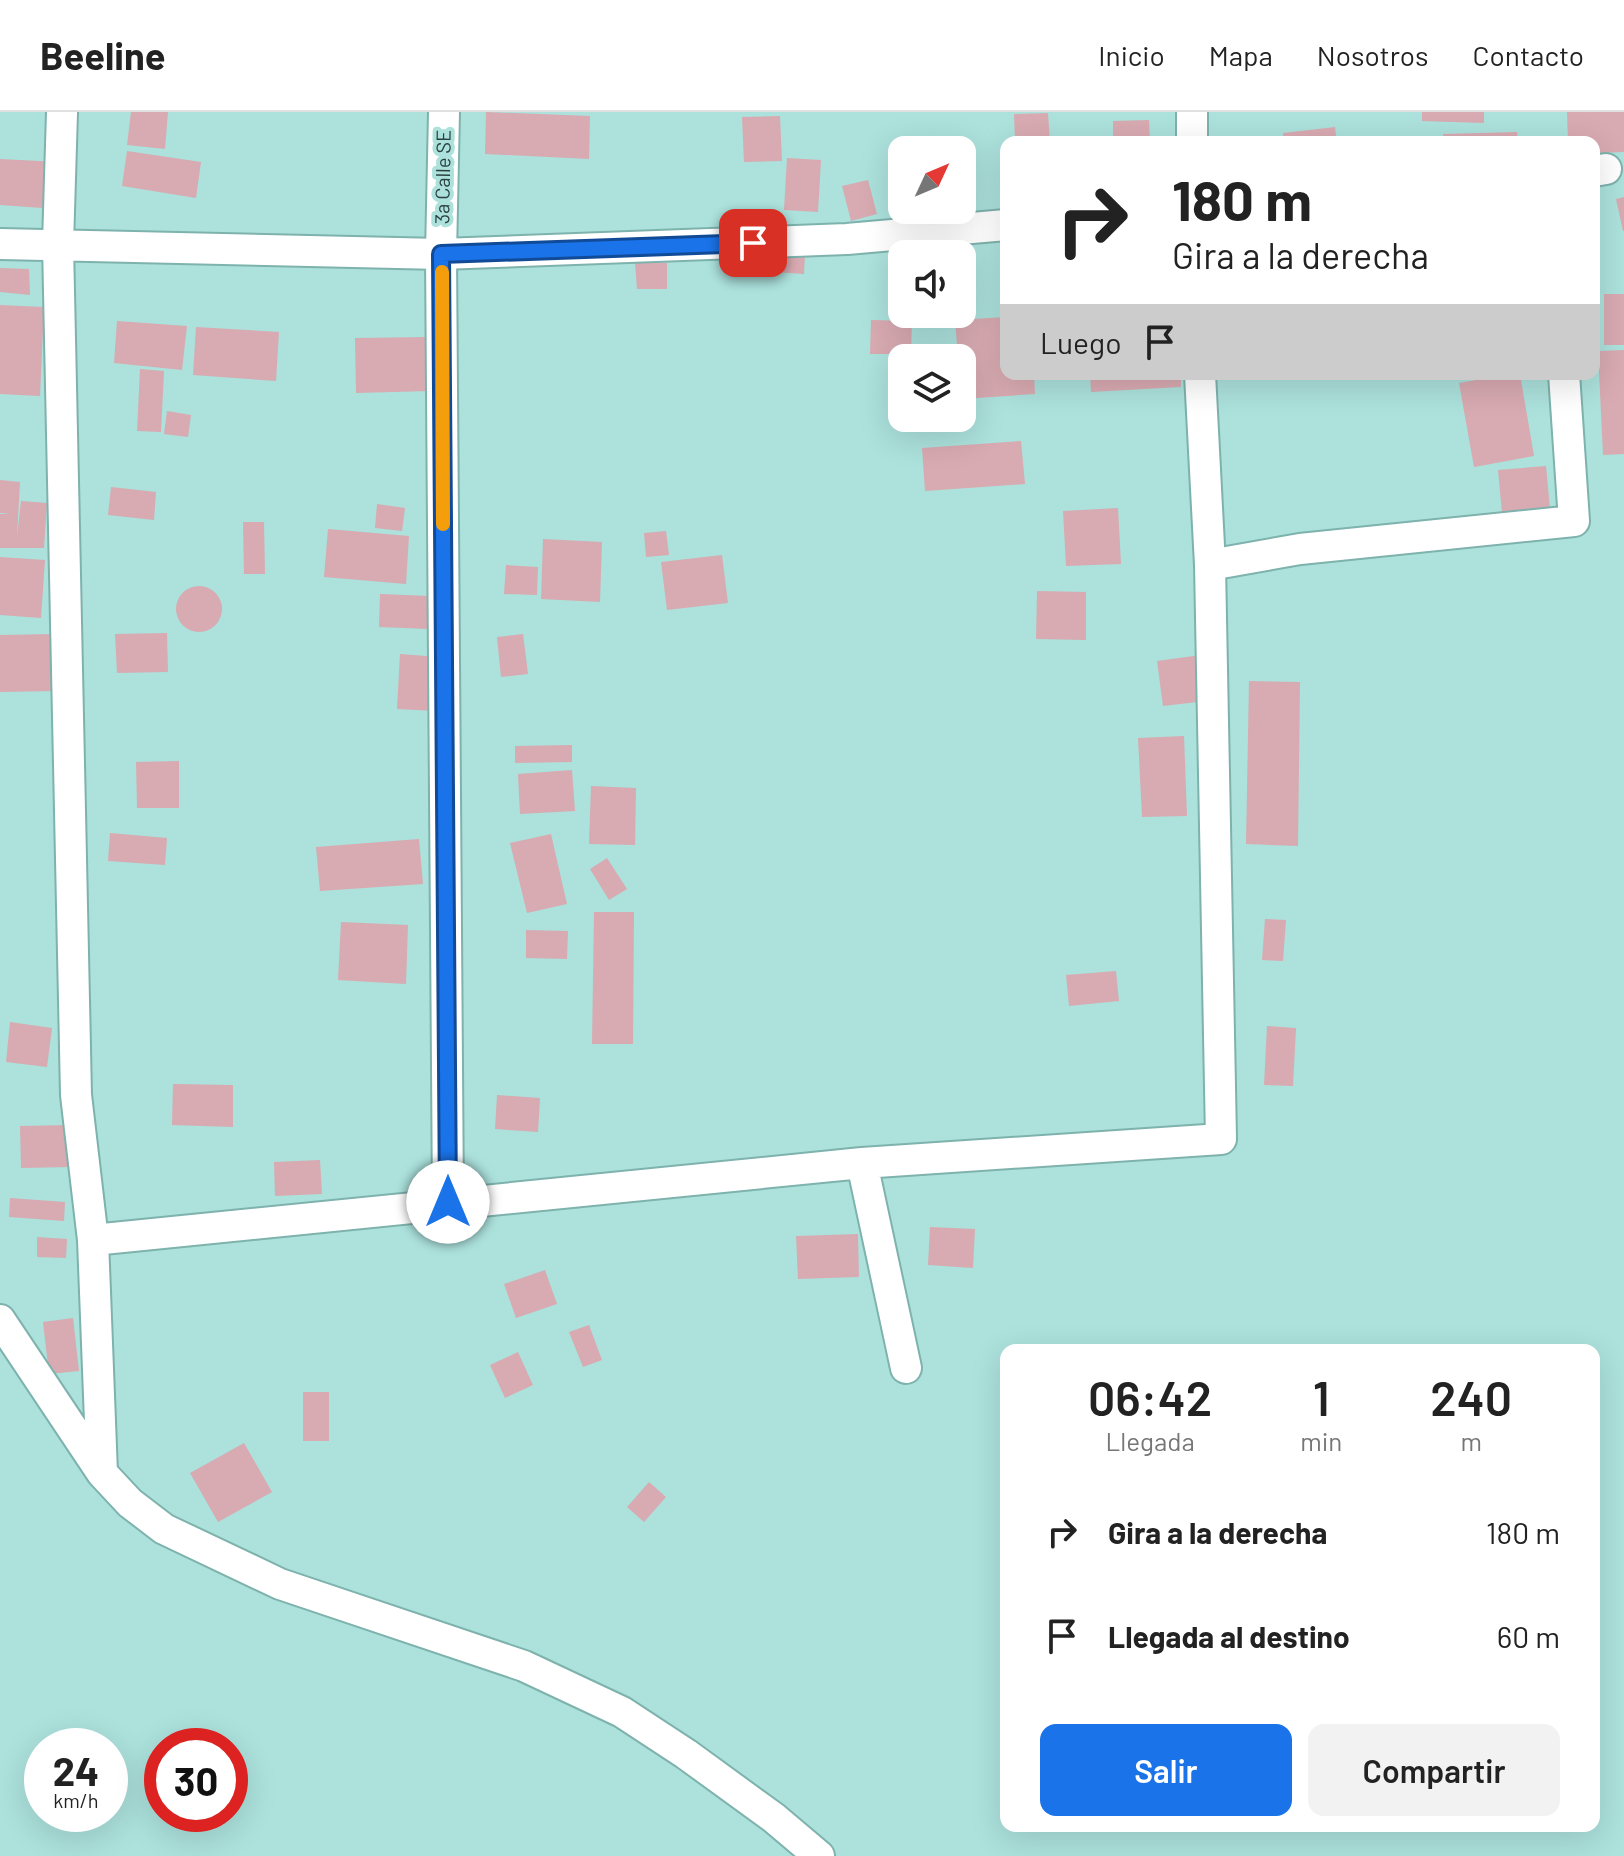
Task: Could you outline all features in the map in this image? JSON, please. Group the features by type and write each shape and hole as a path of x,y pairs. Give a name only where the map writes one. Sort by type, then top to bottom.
{"street":[{"path":"62,112 58,244 76,1095 93,1240 102,1473"},
{"name":"3a Calle SE","path":"444,112 441,254 448,1202"},
{"path":"1192,112 1192,136"},
{"path":"0,244 441,254 847,239 1000,226"},
{"path":"93,1240 448,1202 862,1163 1221,1139 1210,565 1200,380"},
{"path":"1210,565 1300,549 1574,521 1564,380"},
{"path":"862,1163 906,1368"},
{"path":"0,1320 102,1473 130,1503 164,1529 280,1584 524,1666 622,1712 761,1809 819,1856"}],"building":[{"path":"131,112 168,112 165,149 127,145"},
{"path":"486,112 590,116 589,159 485,154"},
{"path":"1422,112 1484,112 1484,123 1422,121"},
{"path":"1567,112 1624,112 1624,152 1600,153 1600,136 1568,136"},
{"path":"1048,113 1050,136 1015,136 1014,114"},
{"path":"780,116 782,161 744,162 742,117"},
{"path":"1149,120 1150,136 1113,136 1113,121"},
{"path":"1335,127 1336,136 1283,136 1283,133"},
{"path":"1517,132 1517,136 1443,136"},
{"path":"127,151 201,162 196,198 122,186"},
{"path":"787,158 821,160 818,212 784,210"},
{"path":"0,159 59,162 57,209 0,205"},
{"path":"868,180 877,214 851,221 842,186"},
{"path":"1624,197 1624,231 1623,231 1616,199"},
{"path":"746,250 805,254 804,274 744,270"},
{"path":"635,263 667,263 667,289 637,289"},
{"path":"0,268 29,269 30,295 0,292"},
{"path":"1604,294 1624,294 1624,345 1604,345"},
{"path":"0,305 44,307 40,396 0,394"},
{"path":"1000,317 1000,380 1034,380 1035,394 976,398 976,344 957,344 956,328 976,328 976,319"},
{"path":"871,320 888,320 888,328 912,328 911,344 888,344 888,354 870,354"},
{"path":"117,321 187,326 182,370 114,363"},
{"path":"196,327 279,332 276,381 193,375"},
{"path":"429,337 430,391 356,393 355,338"},
{"path":"1624,350 1624,454 1603,455 1600,351"},
{"path":"140,369 164,371 161,432 137,431"},
{"path":"1090,380 1181,380 1181,387 1091,392"},
{"path":"1521,380 1534,456 1474,467 1459,383"},
{"path":"167,411 191,415 188,437 164,434"},
{"path":"1021,441 1025,484 925,491 922,448"},
{"path":"1546,466 1550,509 1502,513 1498,470"},
{"path":"0,480 20,482 17,537 21,501 47,503 44,548 0,548 0,514 11,514 0,513"},
{"path":"111,487 156,492 154,520 108,515"},
{"path":"377,504 405,508 402,531 375,528"},
{"path":"1118,508 1121,564 1066,566 1063,511"},
{"path":"243,522 264,522 265,574 244,574"},
{"path":"328,529 409,536 406,584 324,577"},
{"path":"666,531 669,555 646,557 644,533"},
{"path":"543,539 602,542 600,602 541,599"},
{"path":"722,555 728,603 667,610 661,562"},
{"path":"0,557 45,560 41,618 0,615"},
{"path":"506,565 538,567 537,595 504,594"},
{"path":"199,586 215,593 222,609 215,625 199,632 183,625 176,609 183,593"},
{"path":"1037,591 1086,592 1086,640 1036,639"},
{"path":"380,594 429,596 428,629 379,627"},
{"path":"167,633 168,672 117,673 115,634"},
{"path":"56,634 57,691 0,692 0,635"},
{"path":"523,634 528,674 501,677 497,637"},
{"path":"400,654 439,657 436,711 397,709"},
{"path":"1201,655 1206,701 1163,706 1157,661"},
{"path":"1249,681 1300,682 1298,846 1246,844"},
{"path":"1184,736 1187,816 1142,817 1138,738"},
{"path":"572,745 572,762 515,763 515,746"},
{"path":"179,761 179,808 137,808 136,762"},
{"path":"572,770 575,811 520,814 518,774"},
{"path":"591,786 636,788 635,845 589,844"},
{"path":"110,833 167,838 165,865 108,861"},
{"path":"551,834 567,904 527,913 510,843"},
{"path":"419,839 423,884 320,891 316,847"},
{"path":"607,858 627,889 609,900 590,869"},
{"path":"594,912 634,912 633,1044 592,1044"},
{"path":"1265,919 1286,920 1283,961 1262,960"},
{"path":"341,922 408,925 406,984 338,980"},
{"path":"526,930 568,931 567,959 526,958"},
{"path":"1116,971 1119,1001 1069,1006 1066,975"},
{"path":"10,1022 52,1028 47,1067 6,1062"},
{"path":"1267,1026 1296,1028 1293,1086 1264,1085"},
{"path":"173,1084 233,1085 233,1127 172,1125"},
{"path":"497,1095 540,1098 538,1132 495,1129"},
{"path":"69,1125 70,1167 21,1168 20,1126"},
{"path":"320,1160 322,1194 275,1196 274,1162"},
{"path":"10,1198 65,1202 64,1221 9,1217"},
{"path":"930,1227 975,1229 973,1268 928,1265"},
{"path":"858,1234 859,1277 798,1279 796,1236"},
{"path":"37,1237 67,1239 66,1258 37,1257"},
{"path":"545,1270 557,1304 516,1318 504,1284"},
{"path":"73,1318 79,1371 49,1374 43,1322"},
{"path":"589,1325 602,1360 583,1367 569,1332"},
{"path":"518,1352 533,1385 505,1398 490,1365"},
{"path":"303,1392 329,1392 329,1441 303,1441"},
{"path":"244,1443 272,1492 218,1522 190,1473"},
{"path":"649,1482 666,1497 644,1522 627,1507"}],"slow traffic":[{"path":"442,272 443,524"}],"route":[{"path":"448,1202 441,254 753,243"}]}
